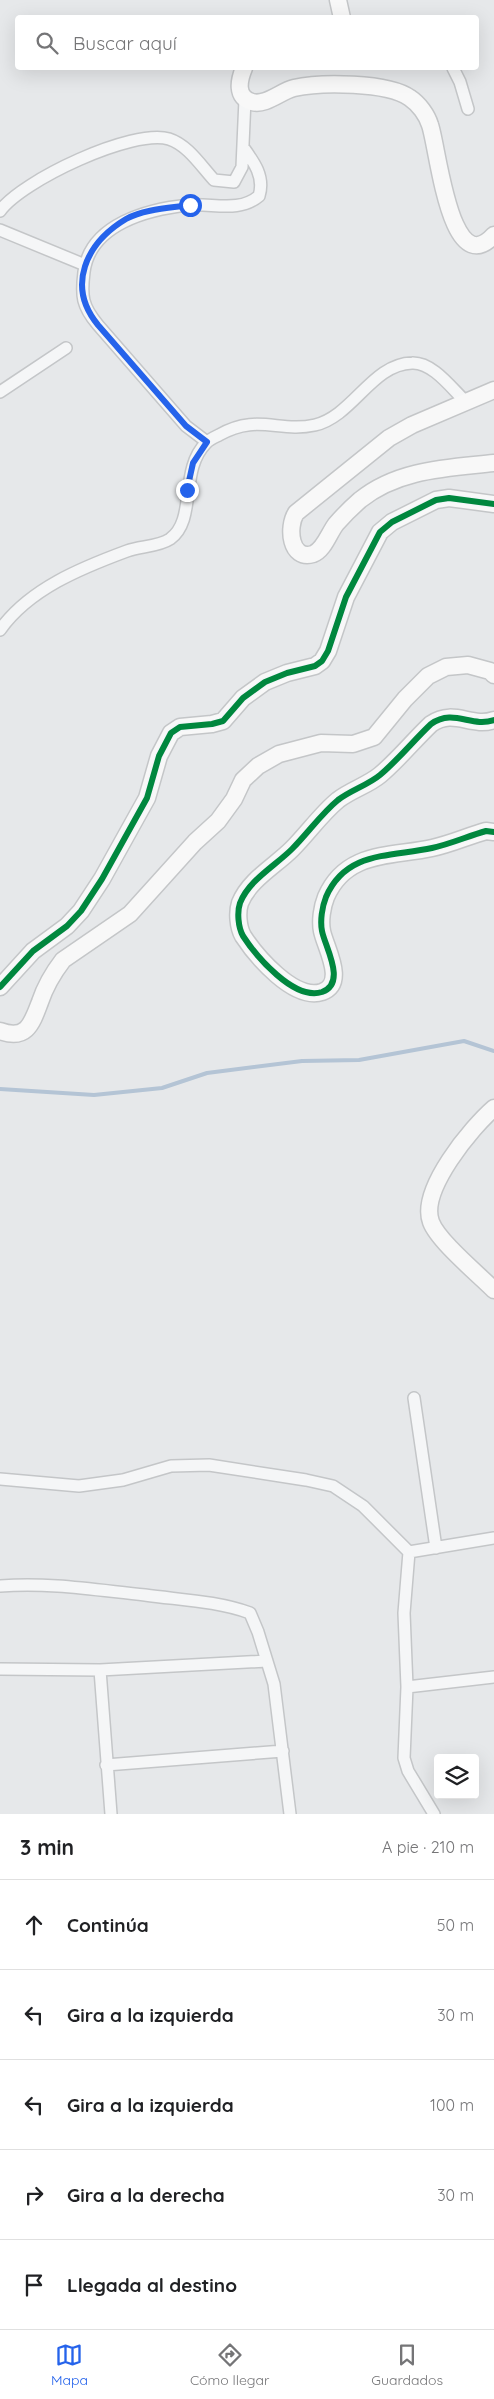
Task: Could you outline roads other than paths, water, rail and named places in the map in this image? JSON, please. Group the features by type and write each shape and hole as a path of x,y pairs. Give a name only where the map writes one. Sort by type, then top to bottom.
{"street":[{"path":"243,70 239,79 239,90 245,99 253,103 264,102 293,88 318,84 344,84 380,89 410,97 421,108 430,125 449,206 462,238 473,246 480,246 487,243 494,235"},
{"path":"454,70 460,82 468,109"},
{"path":"0,211 19,193 83,158 137,139 154,137 169,140 180,145 214,180 227,183 234,182 239,176 242,167 245,99"},
{"path":"207,442 186,426 88,313 81,294 85,265 100,239 128,218 190,205 242,206 252,202 259,196 262,188 260,175 243,147"},
{"path":"0,230 85,265"},
{"path":"0,392 66,348"},
{"path":"0,630 8,619 50,584 128,550 168,540 179,532 185,519 187,490 193,463 207,442 232,428 254,423 290,426 315,425 336,416 368,386 400,364 416,363 432,370 466,402"},
{"path":"494,390 412,425 368,454 296,513 291,521 292,540 298,550 306,555 314,554 319,551 336,525 360,500 394,480 430,470 494,463"},
{"path":"0,987 33,951 67,926 81,911 102,879 147,798 162,749 170,733 180,727 223,721 243,698 265,682 287,673 315,666 322,661 328,651 346,597 380,532 392,522 436,500 449,498 494,504"},
{"path":"0,1031 8,1034 18,1034 28,1028 35,1020 40,1002 54,971 63,960 130,914 195,842 218,821 234,799 243,780 258,766 279,754 321,743 353,744 374,737 405,699 428,676 446,667 468,665 490,671 494,675"},
{"path":"494,720 476,721 448,716 439,718 430,724 380,775 336,802 292,849 249,887 240,904 238,921 242,935 280,979 303,991 322,992 330,986 334,967 321,929 325,900 333,882 346,869 364,860 432,848 486,831 494,832"},
{"path":"494,1108 478,1122 453,1156 433,1191 429,1207 431,1222 438,1234 494,1290"},
{"path":"414,1398 436,1548"},
{"path":"0,1479 78,1486 123,1480 171,1466 208,1465 306,1480 333,1486 362,1506 409,1552"},
{"path":"409,1552 494,1538"},
{"path":"409,1552 404,1613 407,1687 405,1764 434,1814"},
{"path":"0,1586 31,1584 72,1586 220,1604 250,1613 274,1684 290,1814"},
{"path":"0,1669 100,1670 267,1661"},
{"path":"100,1670 111,1814"},
{"path":"407,1687 494,1677"},
{"path":"106,1765 283,1751"}],"waterway":[{"path":"0,1089 94,1095 162,1088 207,1073 302,1061 359,1060 464,1041 494,1051"}]}
